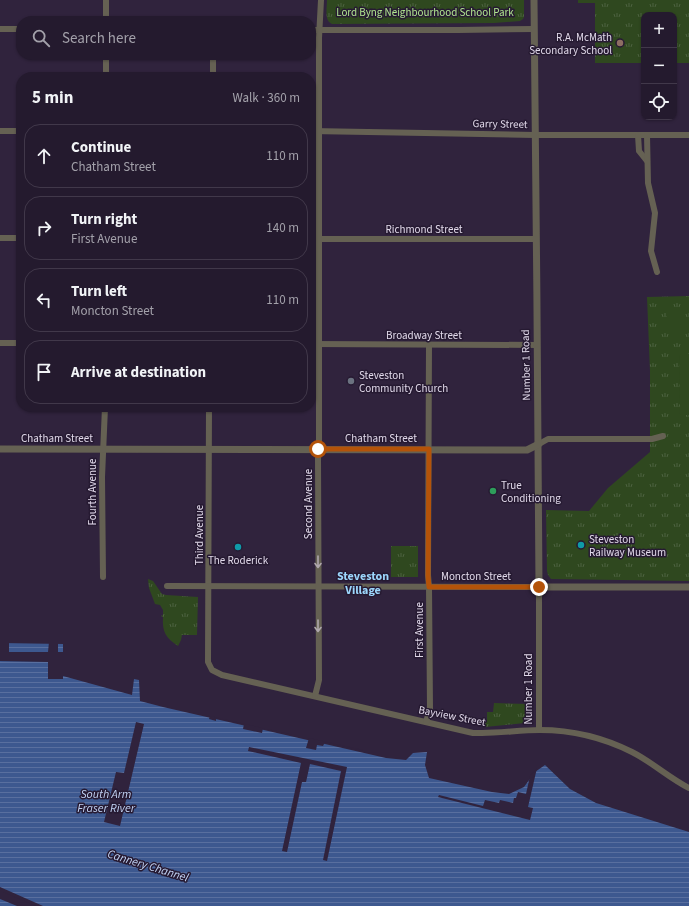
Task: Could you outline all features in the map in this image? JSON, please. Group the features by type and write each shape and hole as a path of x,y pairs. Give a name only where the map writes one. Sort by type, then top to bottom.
{"street":[{"path":"106,0 106,16"},
{"name":"Second Avenue","path":"315,696 319,680 318,449 321,0"},
{"name":"Number 1 Road","path":"534,0 539,444 539,730"},
{"path":"316,30 458,30 534,28"},
{"path":"0,29 16,29"},
{"path":"106,60 106,72"},
{"path":"213,60 213,72"},
{"path":"0,131 16,131"},
{"name":"Garry Street","path":"316,131 535,135 689,135"},
{"path":"638,135 639,151 647,162"},
{"path":"647,135 648,183 655,213 651,251 657,272"},
{"path":"0,238 16,238"},
{"name":"Richmond Street","path":"319,239 536,239"},
{"path":"0,343 16,344"},
{"name":"Broadway Street","path":"319,344 537,345"},
{"name":"First Avenue","path":"426,722 430,709 428,576 429,345"},
{"name":"Fourth Avenue","path":"103,577 103,449 105,412"},
{"name":"Third Avenue","path":"208,662 209,412"},
{"name":"Chatham Street","path":"0,449 527,450 548,439 652,439 663,436"},
{"name":"Moncton Street","path":"167,586 689,587"},
{"name":"Bayview Street","path":"208,662 210,667 217,674 482,734 539,730 565,732 608,742 645,760 689,788"}],"green space":[{"name":"Lord Byng Neighbourhood School Park","path":"327,0 524,0 524,17 520,21 494,23 332,24 329,22 327,17"},
{"name":"R.A. McMath Secondary School","path":"578,0 689,0 689,63 677,63 677,12 641,12 641,63 595,63 595,3 578,3"},
{"path":"689,296 689,581 551,579 547,571 546,510 589,511 608,488 650,452 650,371 647,297"},
{"path":"667,309 682,309 682,328 667,328"},
{"path":"679,354 689,354 689,415 680,415"},
{"path":"391,546 418,546 418,577 391,577"},
{"path":"148,579 153,581 162,594 198,597 197,635 182,635 178,646 170,640 163,627 163,617 161,616 163,615 163,610 160,605 155,604 149,588"},
{"path":"494,703 529,704 530,718 525,723 485,727 487,712 493,712"}],"water":[{"name":"South Arm Fraser River","path":"0,643 63,644 63,676 132,695 134,679 139,680 140,701 163,707 386,758 406,760 413,753 427,752 425,765 429,778 492,792 509,794 524,787 535,772 545,765 570,789 596,803 689,832 689,906 41,906 0,888"},
{"path":"0,899 17,906 0,906"}],"pier":[{"path":"0,641 9,641 9,652 48,652 49,642 58,642 58,652 63,652 63,679 48,679 48,662 0,661"},
{"path":"210,716 294,735 263,728 262,733 243,729 244,724 216,718 216,721 209,719"},
{"path":"136,722 144,724 120,826 104,822 116,772 124,773"},
{"path":"309,738 363,751 325,742 323,746 317,745 316,750 306,748"},
{"path":"249,747 347,767 327,861 323,860 341,771 310,764 306,782 302,782 287,852 282,851 301,763 248,751"},
{"path":"537,768 528,807 533,808 530,820 438,797 439,795 483,806 485,800 499,803 500,800 513,803 518,792 526,794 530,776"},
{"path":"0,887 43,906 36,906 3,892 0,890"}],"place":[{"name":"R.A. McMath Secondary School","path":"620,43"},
{"name":"Steveston Community Church","path":"351,381"},
{"name":"True Conditioning","path":"493,491"},
{"name":"Steveston Railway Museum","path":"581,545"},
{"name":"The Roderick","path":"238,547"}],"district":[{"name":"Steveston Village","path":"363,583"}],"route":[{"path":"318,449 429,449 429,587 539,587"}],"water label":[{"name":"Cannery Channel","path":"148,866"}]}
